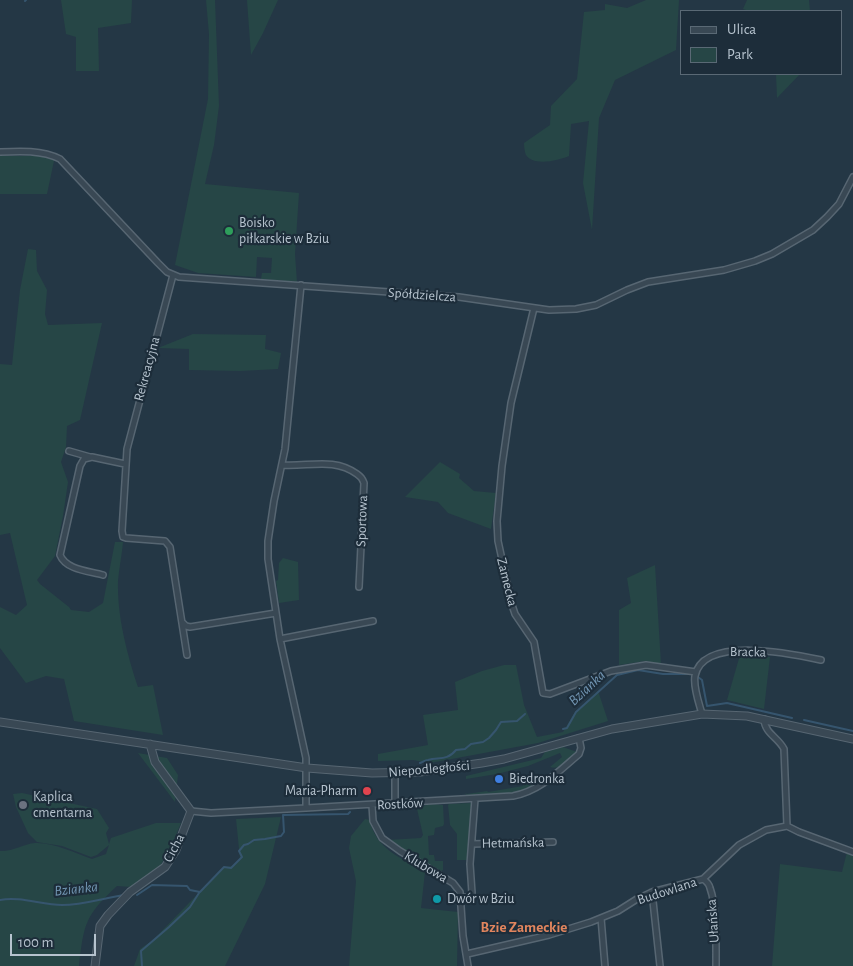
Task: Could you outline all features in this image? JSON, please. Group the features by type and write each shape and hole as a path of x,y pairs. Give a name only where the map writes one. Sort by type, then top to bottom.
{"street":[{"path":"0,152 34,152 50,154 60,159 158,263 173,276"},
{"name":"Spółdzielcza","path":"173,276 179,278 459,297 562,311 584,308 608,301 627,290 648,282 724,270 755,261 790,244 813,230 839,204 853,177"},
{"name":"Rekreacyjna","path":"173,276 131,428 125,464 123,536 126,538 165,541 170,547 188,655"},
{"path":"301,285 282,465 268,541 268,559 280,639 307,768 306,808"},
{"name":"Zamecka","path":"534,308 511,403 502,466 496,530 515,614 534,642 542,693 550,694 611,671 646,665 696,672"},
{"path":"69,451 92,458 125,464"},
{"path":"92,458 84,459 80,466 60,555 62,560 69,566 103,574"},
{"name":"Sportowa","path":"282,465 337,464 349,468 363,479 360,587"},
{"path":"182,622 190,627 276,613"},
{"path":"280,639 373,621"},
{"name":"Bracka","path":"696,672 703,662 712,655 725,651 790,653 821,660"},
{"path":"696,672 694,677 702,714"},
{"name":"Niepodległości","path":"0,722 307,768 348,772 394,773 420,772 482,763 643,722 702,714 728,714 764,719 853,739"},
{"path":"764,719 767,731 782,744 784,749 787,826 853,852"},
{"name":"Rostków","path":"191,811 211,812 395,804 513,796 530,792 539,787 579,754 581,748 580,738"},
{"path":"150,744 155,762 191,811"},
{"path":"394,773 395,804"},
{"name":"Hetmańska","path":"461,897 468,898 472,895 470,864 475,799"},
{"name":"Klubowa","path":"372,805 373,821 382,838 400,852 453,883 460,892 461,897"},
{"name":"Cicha","path":"95,966 100,926 130,892 165,867 176,850 191,811"},
{"name":"Budowlana","path":"467,954 549,935 618,911 652,892 703,879 740,845 766,830 787,826"},
{"name":"Hetmańska","path":"472,844 553,842"},
{"name":"Ułańska","path":"703,879 711,889 715,923 716,966"},
{"path":"652,892 660,966"},
{"path":"461,897 468,966"},
{"path":"601,918 605,966"}],"green space":[{"path":"61,0 132,0 131,23 98,28 99,71 76,71 76,37 66,34"},
{"path":"206,0 215,0 219,106 214,145 205,184 299,193 295,254 297,282 261,279 262,273 271,273 272,258 257,257 256,277 198,273 175,265 208,99 209,34"},
{"path":"247,0 278,0 251,55"},
{"path":"646,0 679,0 676,50 615,80 599,118 592,230 583,183 589,121 571,124 569,156 565,158 547,162 535,161 526,155 524,143 550,125 551,106 577,79 584,12 605,10 605,4 627,8"},
{"path":"747,0 809,0 810,10 746,10 743,9"},
{"path":"776,75 799,75 777,98"},
{"path":"0,156 55,156 47,194 0,194"},
{"path":"28,249 36,250 37,271 47,290 45,314 48,325 102,323 80,420 67,426 66,447 61,462 68,482 55,556 37,580 71,610 89,612 103,603 115,542 123,542 118,594 123,635 138,687 153,685 163,735 74,721 64,679 46,676 26,683 0,648 0,607 16,615 27,605 10,533 0,535 0,364 12,365 20,290"},
{"path":"193,334 266,335 265,349 281,353 278,369 240,371 189,370 189,349 158,348"},
{"path":"440,462 460,474 459,478 474,491 496,493 491,529 448,513 438,502 405,497"},
{"path":"283,558 298,562 299,600 279,603 276,581 278,580 279,563"},
{"path":"655,565 661,664 645,661 619,665 619,610 631,603 627,578"},
{"path":"740,655 770,657 764,709 727,700"},
{"path":"504,665 516,665 524,705 537,737 563,732 575,712 598,691 608,721 538,743 430,763 413,760 378,761 378,754 428,745 423,715 458,710 455,682 482,671"},
{"path":"563,747 577,752 565,764 558,767 550,767 562,757 560,753 528,766 466,779 466,776 541,758 545,752"},
{"path":"138,753 167,758 178,775 175,802"},
{"path":"537,779 534,786 518,793 496,796 467,796 465,793 488,792 523,786 522,781"},
{"path":"22,793 97,809 109,828 106,833 109,844 111,838 156,823 181,823 170,849 160,866 131,887 117,886 92,913 85,930 79,966 0,966 0,851 42,843 64,848 92,859 106,854 109,845 97,855 91,857 62,846 37,842 28,833 16,807 13,794"},
{"path":"471,803 473,805 469,860 457,860 457,834 450,825 448,805"},
{"path":"429,804 443,805 444,824 435,828 434,835 428,836 429,855 434,855 435,861 443,861 443,870 439,872 387,840 421,838 423,835 417,809"},
{"path":"281,817 265,884 225,966 134,966 140,949 153,940 224,867 233,866 240,859 236,819"},
{"path":"365,819 370,820 377,838 384,846 425,872 421,908 458,912 457,966 349,966 356,881 349,848 351,836"},
{"path":"847,852 853,855 853,966 772,966 780,864 842,872"}],"waterway":[{"name":"Bzianka","path":"563,729 567,728 576,712 617,675 638,670 663,674 691,674"},
{"name":"Bzianka","path":"698,677 702,680 707,706 727,703 792,718"},
{"name":"Bzianka","path":"420,763 446,757 456,750 465,749 471,744 483,742 489,738 501,722 517,721 525,714"},
{"name":"Bzianka","path":"804,720 853,731"},
{"name":"Bzianka","path":"137,895 152,885 187,886 190,890 200,892 224,867 231,868 242,857 239,851 244,845 254,840 281,836 284,832 283,815 348,814 350,812"},
{"path":"142,966 141,951 190,907 199,893"},
{"name":"Bzianka","path":"0,900 15,899 54,905 70,905 124,895"}],"place":[{"name":"Boisko piłkarskie w Bziu","path":"229,231"},
{"name":"Biedronka","path":"499,779"},
{"name":"Maria-Pharm","path":"367,791"},
{"name":"Kaplica cmentarna","path":"23,805"},
{"name":"Dwór w Bziu","path":"437,899"}],"district":[{"name":"Bzie Zameckie","path":"524,927"}]}
